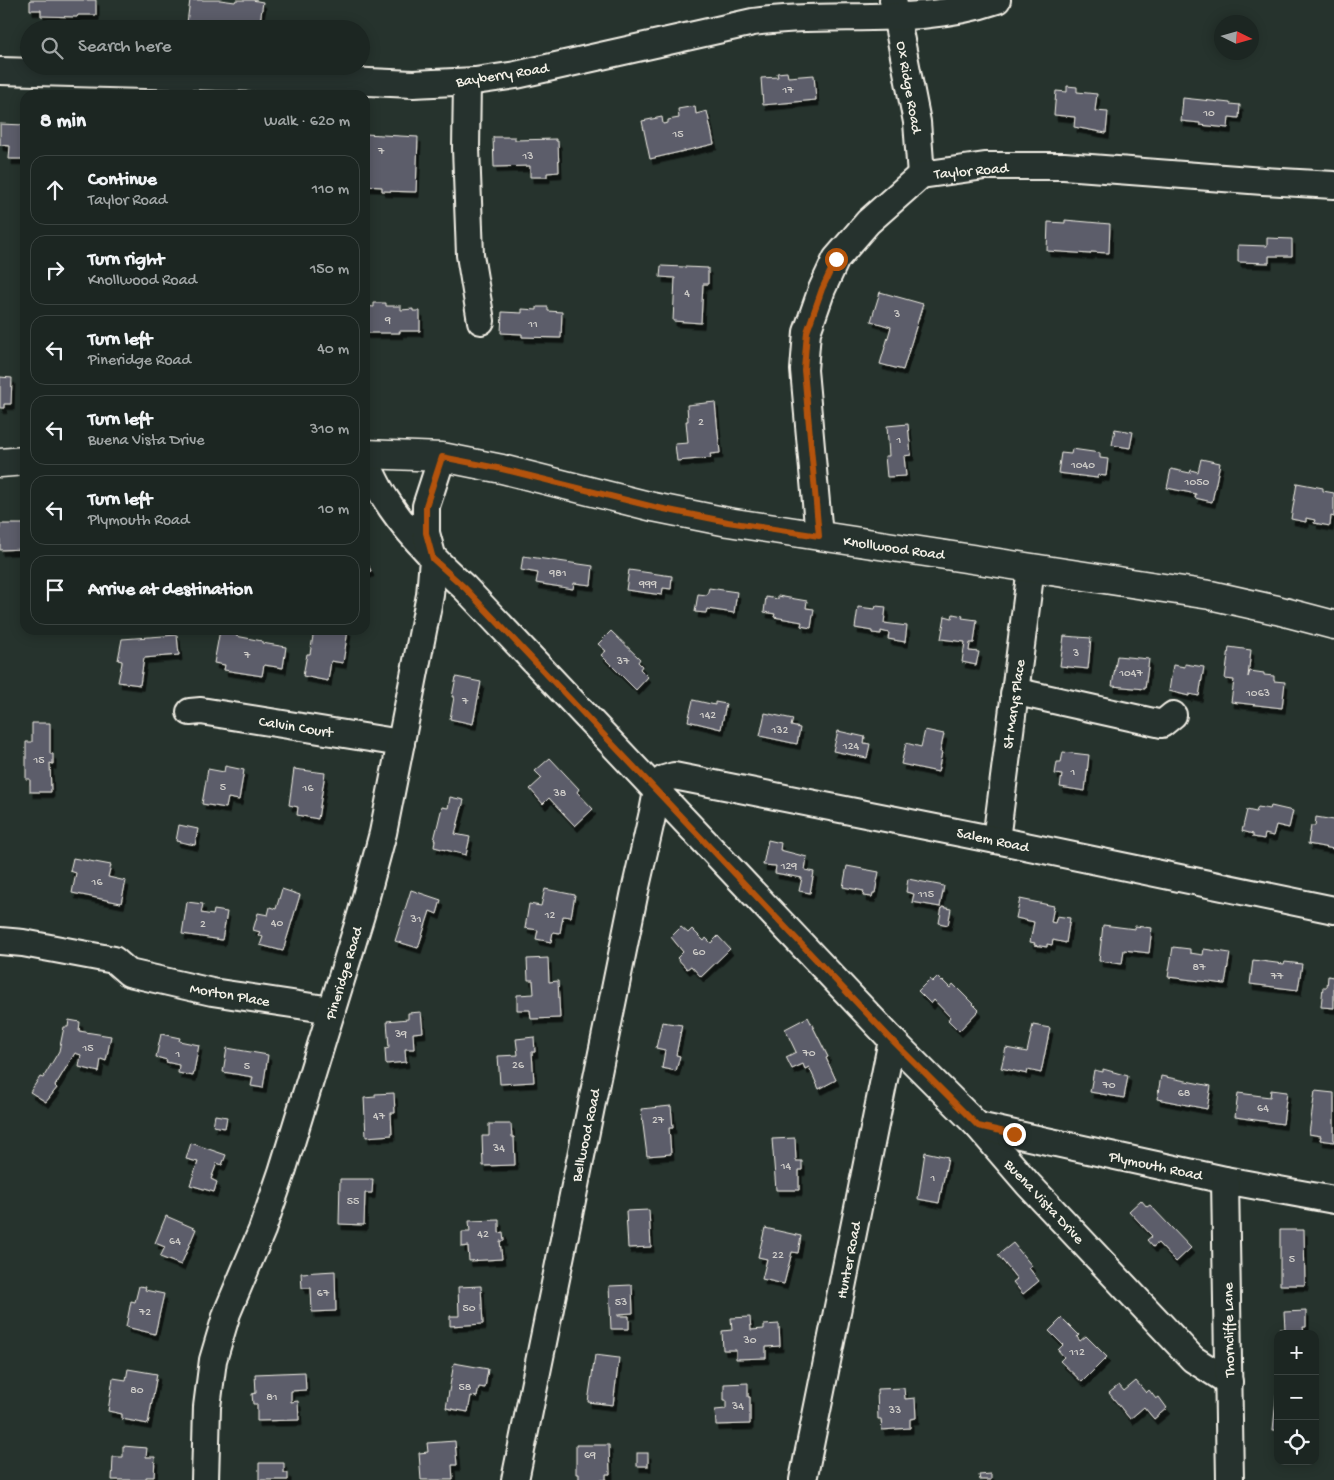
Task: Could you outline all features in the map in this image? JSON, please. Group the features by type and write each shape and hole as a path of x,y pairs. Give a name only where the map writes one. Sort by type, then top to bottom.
{"main road":[{"name":"Knollwood Road","path":"370,454 442,457 502,469 654,507 728,522 1210,594 1334,625"},
{"path":"0,463 20,461"}],"street":[{"name":"Bayberry Road","path":"162,75 413,84 467,82 516,75 753,22 895,8 934,14 980,6 997,0"},
{"name":"Ox Ridge Road","path":"895,8 918,122 921,175"},
{"name":"Bayberry Road","path":"0,70 20,71"},
{"path":"467,82 466,148 470,256 481,321"},
{"name":"Taylor Road","path":"819,536 804,370 807,332 822,289 836,259 868,222 921,175 985,166 1064,166 1334,185"},
{"name":"Pineridge Road","path":"205,1480 207,1407 213,1360 227,1313 262,1230 279,1180 361,914 383,833 430,595 433,559 426,533 426,506 442,457"},
{"name":"Buena Vista Drive","path":"370,470 385,498 411,534 433,559 465,588 892,1040 978,1126 1028,1184 1193,1360 1229,1382"},
{"name":"St Marys Place","path":"996,840 1031,568"},
{"path":"1014,694 1027,694 1162,724 1173,715"},
{"name":"Calvin Court","path":"190,712 201,711 401,743"},
{"name":"Salem Road","path":"657,791 664,779 674,776 1334,910"},
{"name":"Bellwood Road","path":"515,1480 634,891 654,812 657,791"},
{"name":"Morton Place","path":"0,942 23,943 114,960 129,973 212,992 332,1010"},
{"name":"Hunter Road","path":"804,1480 892,1040"},
{"name":"Plymouth Road","path":"978,1126 1225,1180 1334,1200"},
{"name":"Thorncliffe Lane","path":"1225,1180 1230,1480"}],"building":[{"path":"30,0 96,0 96,15 78,15 77,17 41,16 41,10 30,10"},
{"path":"190,0 235,2 236,0 252,0 263,2 260,20 187,20"},
{"path":"787,72 788,77 814,75 816,100 763,105 761,78 778,77 777,73"},
{"path":"1067,86 1077,87 1077,92 1097,94 1095,111 1108,112 1106,133 1074,127 1075,117 1054,115 1056,91 1067,92"},
{"path":"1183,98 1240,105 1239,118 1229,117 1228,128 1181,121"},
{"path":"695,106 696,114 707,111 714,144 650,159 642,121 662,117 663,124 668,123 668,120 679,118 678,109"},
{"path":"0,124 20,125 20,159 9,159 10,146 0,145"},
{"path":"370,134 418,137 416,192 382,191 382,187 370,186"},
{"path":"493,137 515,137 515,140 556,139 558,141 559,172 547,173 547,177 530,177 530,166 494,167"},
{"path":"1065,220 1110,224 1109,253 1091,252 1090,254 1047,251 1048,222 1065,223"},
{"path":"1267,238 1292,239 1292,256 1269,256 1269,263 1238,262 1238,245 1267,246"},
{"path":"661,266 708,268 708,284 703,284 701,323 673,321 675,278 660,277"},
{"path":"880,292 923,304 903,370 880,364 891,327 871,321"},
{"path":"374,303 386,303 386,306 401,306 401,310 413,309 413,311 420,311 420,331 370,333 370,307 374,307"},
{"path":"537,307 548,307 548,311 562,312 561,338 522,337 522,334 501,333 502,312 522,313 522,309 537,310"},
{"path":"0,377 12,378 11,404 4,404 4,408 0,408"},
{"path":"715,402 720,453 710,454 711,458 677,461 675,444 688,443 687,405"},
{"path":"908,424 911,455 904,456 906,476 887,477 885,456 889,456 887,426"},
{"path":"1115,429 1133,432 1130,448 1112,445"},
{"path":"1072,449 1100,453 1100,458 1108,459 1106,476 1098,475 1097,478 1058,473 1061,453 1071,454"},
{"path":"1201,459 1220,463 1212,502 1195,498 1196,494 1167,488 1171,469 1190,473 1191,470 1198,472"},
{"path":"1297,483 1323,488 1323,491 1334,493 1334,517 1331,516 1330,526 1314,523 1315,520 1306,518 1306,522 1291,519"},
{"path":"0,524 20,524 20,549 0,550"},
{"path":"523,556 593,566 591,585 574,583 573,589 536,583 538,573 521,570"},
{"path":"629,570 672,576 671,589 663,588 662,595 626,590"},
{"path":"709,588 737,592 734,613 707,609 706,613 695,612 698,594 707,595"},
{"path":"778,596 807,601 806,608 814,609 811,628 801,626 802,622 774,617 775,614 764,612 766,597 778,599"},
{"path":"876,606 886,607 884,623 907,626 905,642 888,639 889,633 881,631 881,634 872,633 872,631 855,628 858,607 875,609"},
{"path":"953,614 963,616 962,618 977,620 974,643 970,643 969,651 979,652 976,665 962,662 965,642 941,639 945,616 952,618"},
{"path":"611,631 640,659 638,662 642,666 640,669 648,677 636,690 601,655 606,651 598,644"},
{"path":"177,635 179,655 144,658 140,685 118,682 122,663 122,661 118,660 122,639"},
{"path":"219,635 236,635 262,641 262,643 286,647 283,668 264,665 262,676 224,670 225,665 214,663"},
{"path":"313,635 347,635 343,663 331,661 328,681 303,676 307,654 310,654"},
{"path":"1064,636 1091,638 1088,669 1060,666"},
{"path":"1229,647 1251,650 1248,677 1250,671 1274,676 1274,681 1285,682 1282,708 1231,702 1234,680 1225,679"},
{"path":"1117,656 1149,659 1145,689 1112,686"},
{"path":"1185,664 1204,667 1199,696 1189,694 1189,696 1169,691 1173,665 1185,667"},
{"path":"456,677 481,682 473,724 450,719"},
{"path":"693,700 715,705 715,702 726,704 721,729 688,721"},
{"path":"765,713 793,719 791,726 800,728 797,744 760,736"},
{"path":"32,723 50,723 50,754 53,754 53,764 50,763 51,792 30,792 30,779 26,779 26,742 32,742"},
{"path":"925,730 944,734 938,772 901,764 906,743 921,747"},
{"path":"838,731 865,737 864,743 870,744 867,758 833,751"},
{"path":"1063,752 1089,755 1085,791 1060,787 1062,775 1055,774 1057,762 1061,762"},
{"path":"550,758 579,789 577,792 593,809 575,826 549,798 543,804 530,789 542,778 535,771"},
{"path":"225,766 244,770 239,800 228,798 226,808 202,804 208,769 224,772"},
{"path":"294,769 325,773 318,819 297,815 298,807 289,805"},
{"path":"450,797 464,800 455,834 470,837 466,855 434,847 442,807 448,808"},
{"path":"1271,806 1293,811 1289,828 1276,825 1273,836 1265,834 1264,839 1253,837 1253,834 1242,831 1247,810 1256,812 1258,807 1270,809"},
{"path":"1316,817 1334,820 1334,849 1308,844 1311,826 1315,826"},
{"path":"179,825 198,829 195,845 176,841"},
{"path":"768,840 781,843 780,850 807,857 805,870 814,872 810,893 799,891 802,878 775,873 776,866 763,865"},
{"path":"73,858 111,865 108,877 126,881 121,903 72,893 76,873 70,871"},
{"path":"847,866 879,872 875,893 873,893 872,897 863,896 864,891 843,887"},
{"path":"908,879 944,886 940,907 912,902 914,894 906,892"},
{"path":"282,889 300,895 283,951 260,945 263,937 258,935 260,932 253,930 258,913 268,915 270,907 276,909"},
{"path":"545,889 575,895 571,917 563,916 560,933 553,932 551,942 536,939 538,930 525,928 529,904 541,906"},
{"path":"411,890 441,900 437,914 430,911 418,948 395,941"},
{"path":"1020,899 1054,906 1051,922 1055,923 1057,916 1070,918 1066,943 1053,940 1052,945 1047,944 1047,947 1034,945 1035,943 1030,942 1034,922 1016,918"},
{"path":"187,902 203,904 201,913 213,915 214,910 227,912 222,940 182,934"},
{"path":"942,907 951,909 948,925 939,923"},
{"path":"1103,925 1135,929 1135,926 1152,928 1149,953 1124,950 1122,964 1099,961"},
{"path":"681,927 688,933 692,929 704,941 706,938 711,943 718,936 730,949 701,977 691,966 687,969 677,958 683,952 671,937"},
{"path":"1173,947 1190,949 1190,953 1203,955 1204,949 1230,953 1225,984 1168,977"},
{"path":"548,958 549,982 558,981 560,1018 531,1019 530,1010 517,1010 517,995 534,994 533,980 528,980 527,959"},
{"path":"1253,960 1302,964 1298,990 1250,984"},
{"path":"1334,971 1334,1008 1321,1007 1323,987 1327,987 1328,976 1333,977"},
{"path":"937,977 950,988 953,984 979,1010 959,1031 948,1020 950,1017 934,1000 931,1004 918,991 930,979 932,982"},
{"path":"421,1012 423,1032 413,1033 414,1049 405,1049 406,1062 386,1064 385,1049 389,1048 387,1021 408,1019 408,1013"},
{"path":"808,1017 828,1057 826,1058 836,1080 819,1089 809,1067 805,1069 803,1064 792,1069 786,1057 796,1052 785,1029"},
{"path":"69,1020 80,1022 79,1031 111,1036 106,1061 101,1059 99,1072 79,1067 81,1055 75,1053 55,1086 57,1088 46,1102 30,1092 40,1077 43,1078 59,1051 64,1027 68,1027"},
{"path":"662,1022 682,1025 676,1055 680,1056 676,1071 662,1068 665,1050 656,1048"},
{"path":"1033,1025 1050,1028 1041,1073 1028,1070 1027,1074 1001,1068 1006,1048 1027,1052"},
{"path":"161,1034 180,1038 179,1041 199,1045 193,1076 178,1073 179,1065 156,1057"},
{"path":"534,1037 535,1052 532,1052 534,1082 500,1084 498,1056 518,1055 516,1039"},
{"path":"227,1048 268,1055 263,1088 251,1086 253,1077 223,1072"},
{"path":"1103,1069 1128,1076 1124,1098 1090,1092 1094,1070 1103,1072"},
{"path":"1161,1076 1211,1086 1207,1109 1157,1099"},
{"path":"1271,1090 1287,1092 1283,1124 1235,1117 1238,1093 1270,1097"},
{"path":"1315,1091 1334,1093 1334,1142 1320,1140 1321,1136 1309,1134"},
{"path":"394,1093 395,1113 391,1113 392,1135 366,1137 364,1098 375,1097 375,1094"},
{"path":"671,1106 673,1128 669,1128 671,1154 647,1156 641,1109"},
{"path":"215,1115 227,1117 225,1128 213,1126"},
{"path":"489,1124 511,1124 512,1137 514,1137 515,1165 483,1166 482,1136 489,1136"},
{"path":"795,1138 796,1161 802,1161 802,1170 799,1170 799,1190 776,1190 772,1139"},
{"path":"191,1143 226,1155 222,1165 217,1163 211,1179 217,1182 214,1192 190,1185 198,1162 186,1159"},
{"path":"925,1152 948,1157 939,1203 918,1199"},
{"path":"340,1179 373,1179 372,1193 365,1193 364,1225 339,1224"},
{"path":"1141,1200 1147,1207 1150,1205 1191,1248 1176,1262 1158,1243 1153,1247 1147,1240 1152,1236 1129,1211"},
{"path":"649,1210 651,1247 628,1248 626,1211"},
{"path":"166,1216 196,1229 181,1265 160,1257 165,1247 155,1243"},
{"path":"499,1220 499,1233 503,1232 504,1241 500,1241 502,1259 469,1261 468,1246 462,1247 462,1232 470,1232 469,1221"},
{"path":"765,1228 801,1236 798,1253 792,1252 784,1284 762,1279 767,1259 758,1257"},
{"path":"1280,1230 1304,1230 1305,1285 1280,1285"},
{"path":"1013,1243 1032,1266 1029,1268 1039,1281 1023,1294 1013,1282 1017,1279 998,1255"},
{"path":"335,1271 336,1311 312,1312 311,1288 302,1288 301,1273"},
{"path":"632,1285 633,1313 618,1314 618,1316 629,1316 629,1329 611,1329 609,1286"},
{"path":"139,1286 146,1287 145,1290 164,1294 155,1334 126,1327 131,1301 135,1302"},
{"path":"481,1286 483,1324 450,1326 450,1316 459,1316 458,1287"},
{"path":"1306,1311 1306,1327 1303,1327 1303,1330 1279,1330 1285,1329 1284,1312"},
{"path":"750,1317 751,1330 764,1329 764,1325 779,1324 780,1346 766,1347 766,1358 736,1359 736,1350 723,1350 722,1331 732,1330 731,1318"},
{"path":"1062,1318 1079,1335 1077,1337 1080,1341 1086,1336 1107,1357 1082,1382 1060,1361 1064,1357 1058,1350 1063,1345 1049,1331"},
{"path":"595,1355 619,1358 613,1405 588,1402"},
{"path":"454,1363 488,1369 485,1388 479,1387 477,1397 471,1396 468,1412 446,1408"},
{"path":"128,1369 157,1374 148,1424 122,1419 122,1414 108,1411 113,1378 126,1380"},
{"path":"305,1372 306,1390 291,1391 291,1402 298,1401 299,1420 257,1421 257,1404 253,1404 252,1394 256,1393 255,1374"},
{"path":"1136,1381 1146,1393 1149,1390 1156,1399 1159,1397 1167,1408 1154,1419 1144,1407 1130,1419 1109,1393 1119,1385 1124,1391"},
{"path":"748,1383 750,1424 716,1425 715,1410 726,1409 724,1384"},
{"path":"904,1388 905,1399 915,1398 916,1418 910,1419 910,1428 882,1430 881,1419 878,1419 877,1389"},
{"path":"455,1441 457,1465 452,1465 453,1480 421,1480 419,1453 428,1452 427,1443"},
{"path":"576,1445 609,1445 610,1474 606,1474 606,1480 579,1480 579,1474 576,1474"},
{"path":"123,1446 147,1448 146,1457 155,1457 154,1477 146,1477 146,1480 112,1480 113,1457 123,1457"},
{"path":"637,1453 648,1453 648,1466 637,1466"},
{"path":"259,1463 284,1463 284,1473 288,1473 288,1480 259,1480"},
{"path":"991,1474 991,1480 980,1480 979,1475"}],"route":[{"path":"836,259 822,289 807,332 804,370 819,536 728,522 654,507 502,469 442,457 426,506 426,533 433,559 465,588 892,1040 978,1126 1014,1134"}]}
